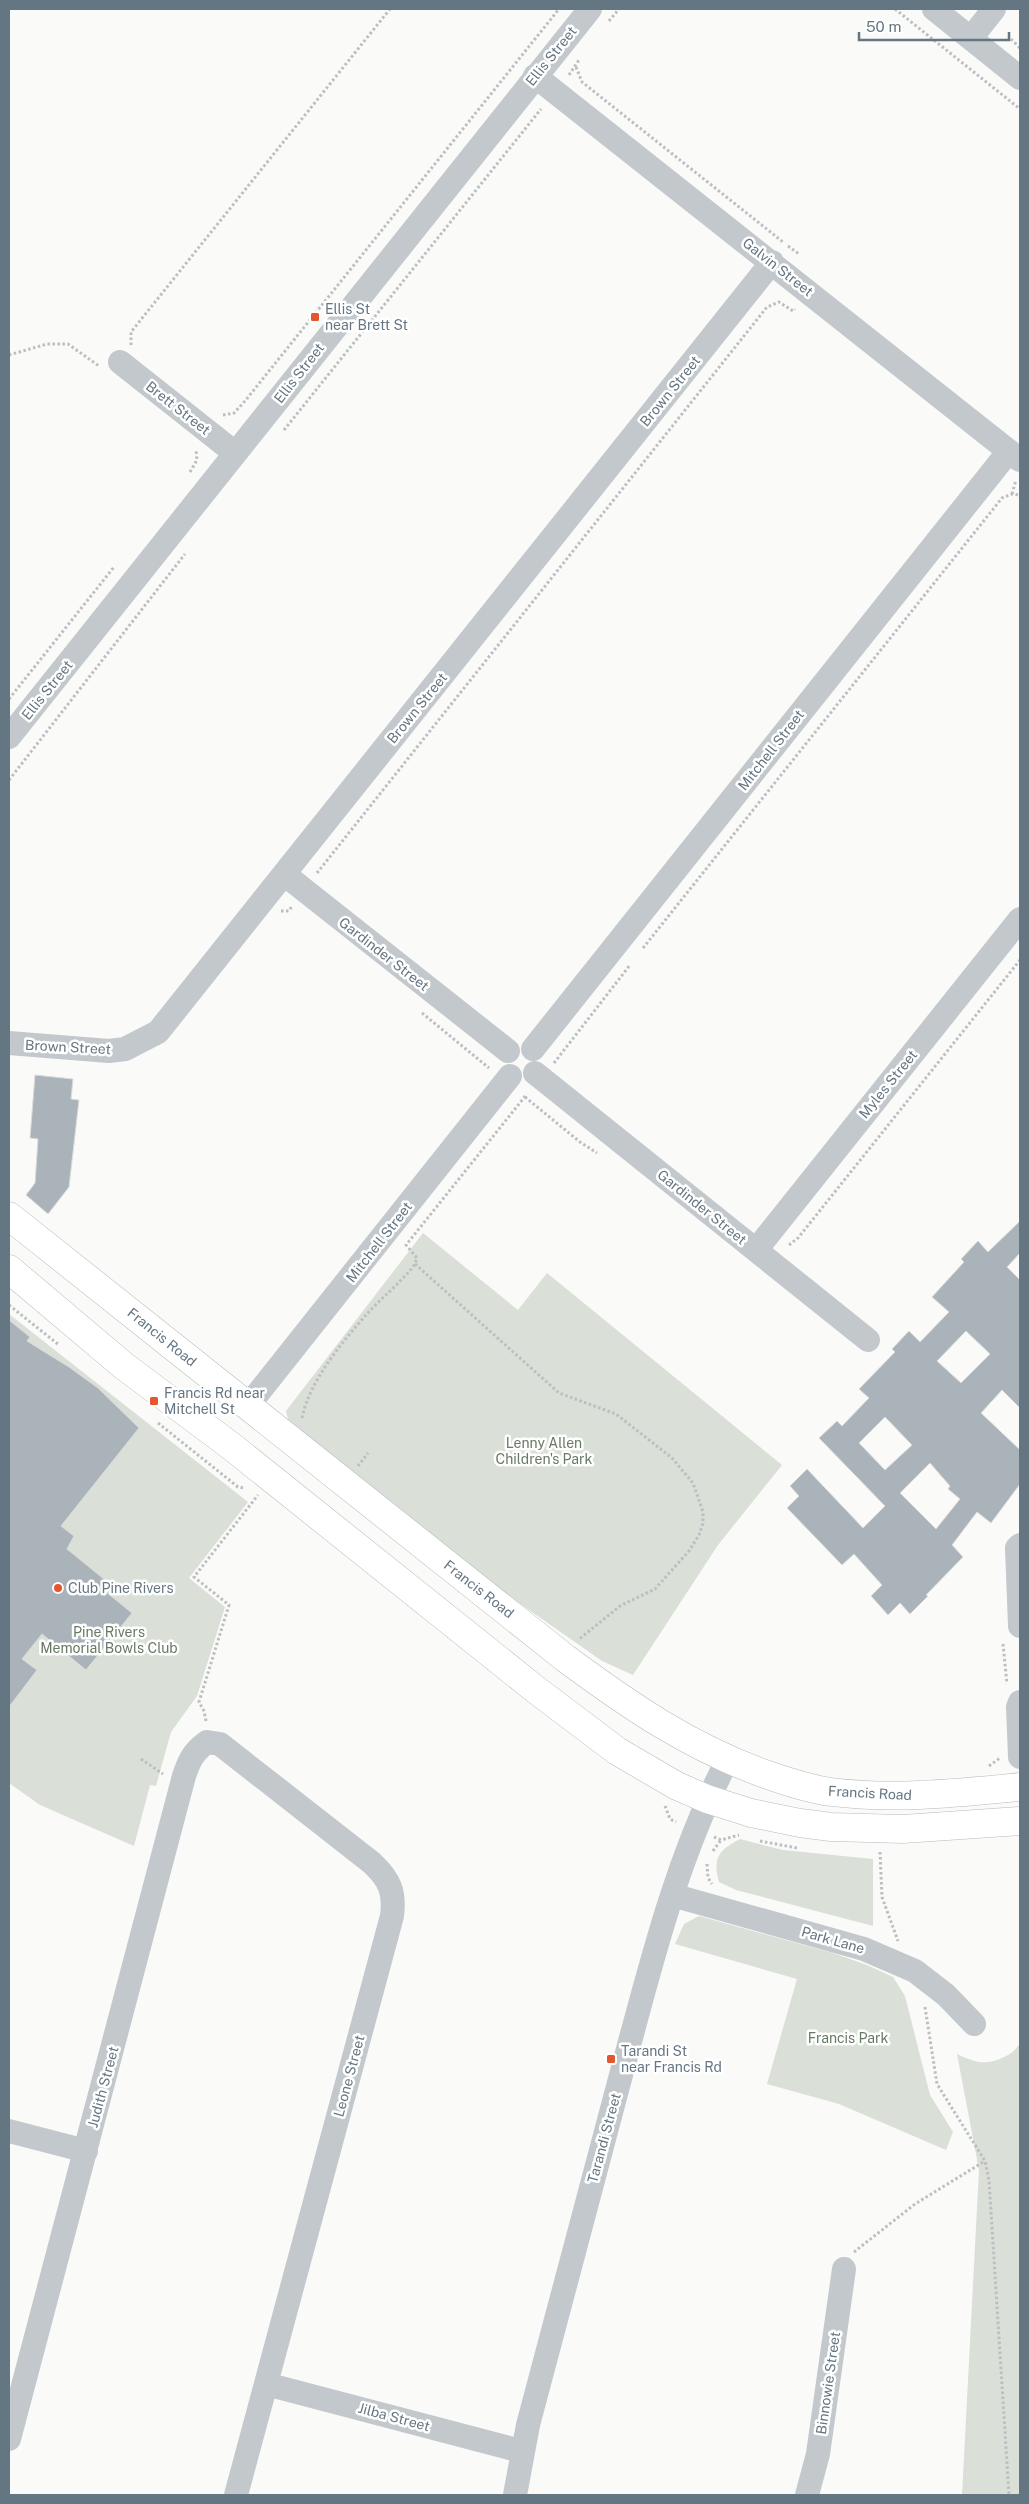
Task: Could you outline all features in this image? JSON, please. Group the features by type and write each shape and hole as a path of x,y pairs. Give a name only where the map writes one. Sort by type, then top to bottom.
{"main road":[{"name":"Francis Road","path":"9,1216 166,1340 247,1407 572,1663 658,1723 727,1761 791,1783 830,1792 944,1795 1020,1787"},
{"path":"9,1269 124,1366 239,1452 577,1721 648,1770 707,1799 751,1813 800,1823 830,1827 903,1829 1020,1821"}],"street":[{"name":"Ellis Street","path":"9,737 590,9"},
{"path":"934,9 1020,78"},
{"path":"971,38 994,9"},
{"name":"Galvin Street","path":"535,76 772,262 1016,462"},
{"name":"Brown Street","path":"9,1043 109,1051 125,1049 152,1035 172,1015 772,262"},
{"name":"Brett Street","path":"120,362 216,421 235,453"},
{"name":"Mitchell Street","path":"533,1049 1016,462"},
{"name":"Gardinder Street","path":"284,874 508,1051"},
{"name":"Myles Street","path":"761,1254 1020,919"},
{"path":"523,1045 533,1049 539,1058 538,1076 521,1080 508,1079 504,1062 508,1051 523,1045"},
{"name":"Gardinder Street","path":"538,1076 868,1340"},
{"name":"Mitchell Street","path":"247,1407 508,1079"},
{"path":"1019,1546 1020,1626"},
{"path":"1020,1702 1018,1707 1020,1756"},
{"name":"Judith Street","path":"9,2439 184,1776 190,1758 206,1742"},
{"name":"Leone Street","path":"206,1742 220,1744 237,1756 372,1864 385,1875 392,1888 394,1900 392,1916 236,2495"},
{"name":"Tarandi Street","path":"515,2495 522,2451 651,1962 672,1895 707,1799 727,1761"},
{"name":"Park Lane","path":"672,1895 864,1949 915,1971 946,1995 974,2024"},
{"path":"9,2131 86,2152"},
{"name":"Binnowie Street","path":"807,2495 818,2454 844,2269"},
{"name":"Jilba Street","path":"266,2384 522,2451"}],"path":[{"path":"120,362 131,347 131,332 390,9"},
{"path":"190,473 197,460 196,449 216,421 234,413 245,401 558,9"},
{"path":"608,23 619,9"},
{"path":"895,9 1020,109"},
{"path":"1011,39 1020,48"},
{"path":"284,431 576,67 581,57"},
{"path":"576,67 582,82 800,255"},
{"path":"1012,494 1016,462"},
{"path":"642,950 1002,498 1012,494 1020,495"},
{"path":"9,780 190,548"},
{"path":"9,699 118,562"},
{"path":"289,911 295,914"},
{"path":"761,1254 798,1238 1020,960"},
{"path":"301,1422 309,1392 317,1378 366,1315 415,1264 417,1258 406,1245 525,1097 538,1076 632,962"},
{"path":"418,1010 508,1079 525,1097 580,1142 602,1156"},
{"path":"415,1264 559,1393 573,1400 616,1414 672,1458 693,1483 703,1512 703,1524 699,1535 689,1551 655,1589 616,1609 574,1644"},
{"path":"206,1742 204,1712 199,1702 229,1605 194,1577 260,1492"},
{"path":"981,1770 999,1758 1020,1756"},
{"path":"880,1852 882,1897 901,1946"},
{"path":"924,2002 937,2084 985,2161 989,2180 1009,2495"},
{"path":"844,2269 855,2250 915,2204 985,2161"}],"green space":[{"name":"Lenny Allen Children's Park","path":"423,1233 518,1310 547,1273 782,1465 718,1545 633,1675 602,1661 465,1565 293,1439 286,1411"},
{"name":"Pine Rivers Memorial Bowls Club","path":"9,1314 248,1502 189,1578 225,1607 197,1696 171,1732 156,1786 150,1785 134,1846 40,1805 9,1783"},
{"path":"740,1839 783,1850 873,1859 873,1926 736,1890 719,1882 716,1867 719,1856 722,1851"},
{"name":"Francis Park","path":"699,1916 833,1953 893,1977 905,1996 930,2095 953,2132 946,2150 839,2104 767,2084 797,1979 675,1944 684,1924"},
{"path":"1020,2043 1020,2495 962,2495 979,2170 957,2054 974,2061 990,2062 1010,2054"}],"building":[{"path":"35,1075 73,1079 71,1099 79,1100 69,1187 48,1214 26,1195 35,1183 38,1139 30,1138"},
{"path":"1020,1221 1020,1253 1007,1267 1020,1280 1020,1408 1002,1390 981,1413 1020,1450 1020,1484 991,1523 977,1512 952,1545 963,1557 910,1614 900,1603 888,1615 871,1596 882,1585 854,1554 842,1565 787,1508 799,1496 790,1486 807,1469 863,1528 885,1506 819,1438 837,1421 842,1426 869,1398 859,1389 895,1352 892,1349 909,1331 920,1342 949,1312 932,1297 964,1262 961,1259 978,1241 988,1252","holes":["966,1331 990,1354 961,1383 937,1361","885,1417 912,1445 885,1470 859,1443","930,1463 950,1486 948,1489 960,1499 936,1529 900,1493"]},
{"path":"9,1320 30,1337 27,1341 69,1367 98,1388 139,1428 61,1526 74,1536 67,1549 110,1584 105,1591 132,1613 86,1670 42,1634 22,1659 37,1670 9,1707"}],"place":[{"name":"Ellis St near Brett St","path":"315,317"},
{"name":"Francis Rd near Mitchell St","path":"154,1401"},
{"name":"Club Pine Rivers","path":"58,1588"},
{"name":"Tarandi St near Francis Rd","path":"611,2059"}]}
